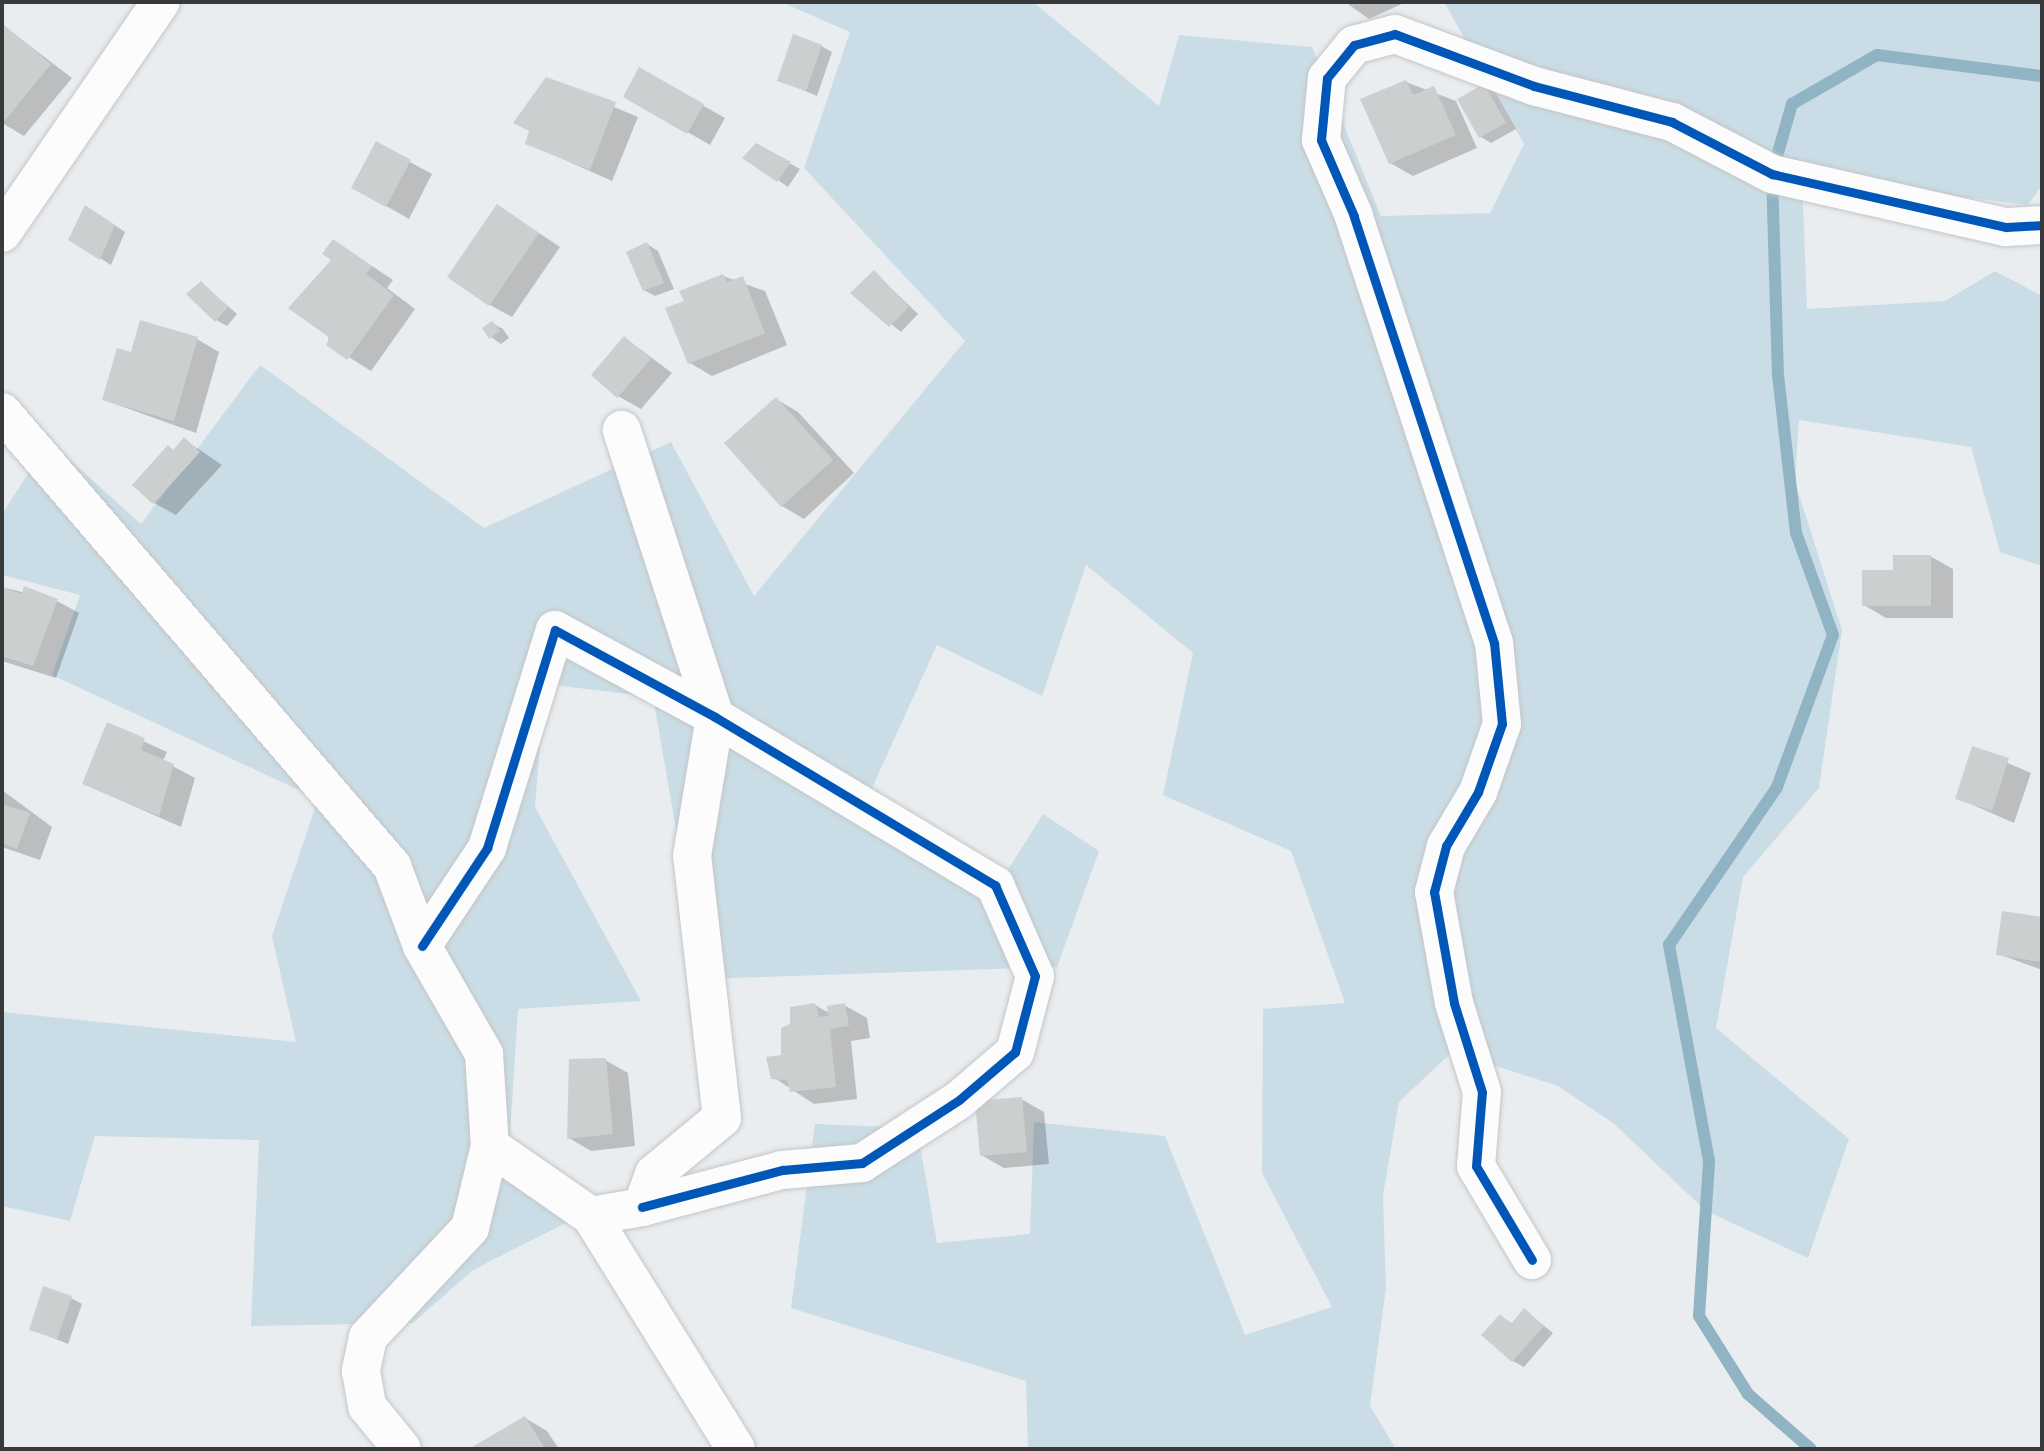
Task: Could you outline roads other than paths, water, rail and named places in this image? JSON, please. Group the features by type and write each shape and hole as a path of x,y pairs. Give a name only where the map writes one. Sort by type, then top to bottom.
{"street":[{"path":"2,233 161,2"},
{"path":"1532,1260 1476,1166 1482,1092 1454,1003 1434,892 1446,846 1478,792 1502,724 1494,643 1354,216 1321,140 1327,78 1354,45 1395,34 1534,86 1672,122 1772,174 2006,227 2042,225"},
{"path":"2,412 392,866 422,946 484,1054 491,1146 470,1228 368,1337 361,1371 367,1406 402,1449"},
{"path":"622,430 715,717 692,856 722,1118 654,1174 642,1207"},
{"path":"422,946 487,848 555,630 715,717 995,885 1035,976 1015,1052 959,1100 862,1163 782,1171 642,1207 591,1216"},
{"path":"491,1146 591,1216 736,1449"}],"waterway":[{"path":"1811,1449 1748,1394 1699,1316 1709,1161 1669,945 1777,787 1833,635 1796,533 1778,376 1772,174 1792,104 1877,55 2042,76"}]}
